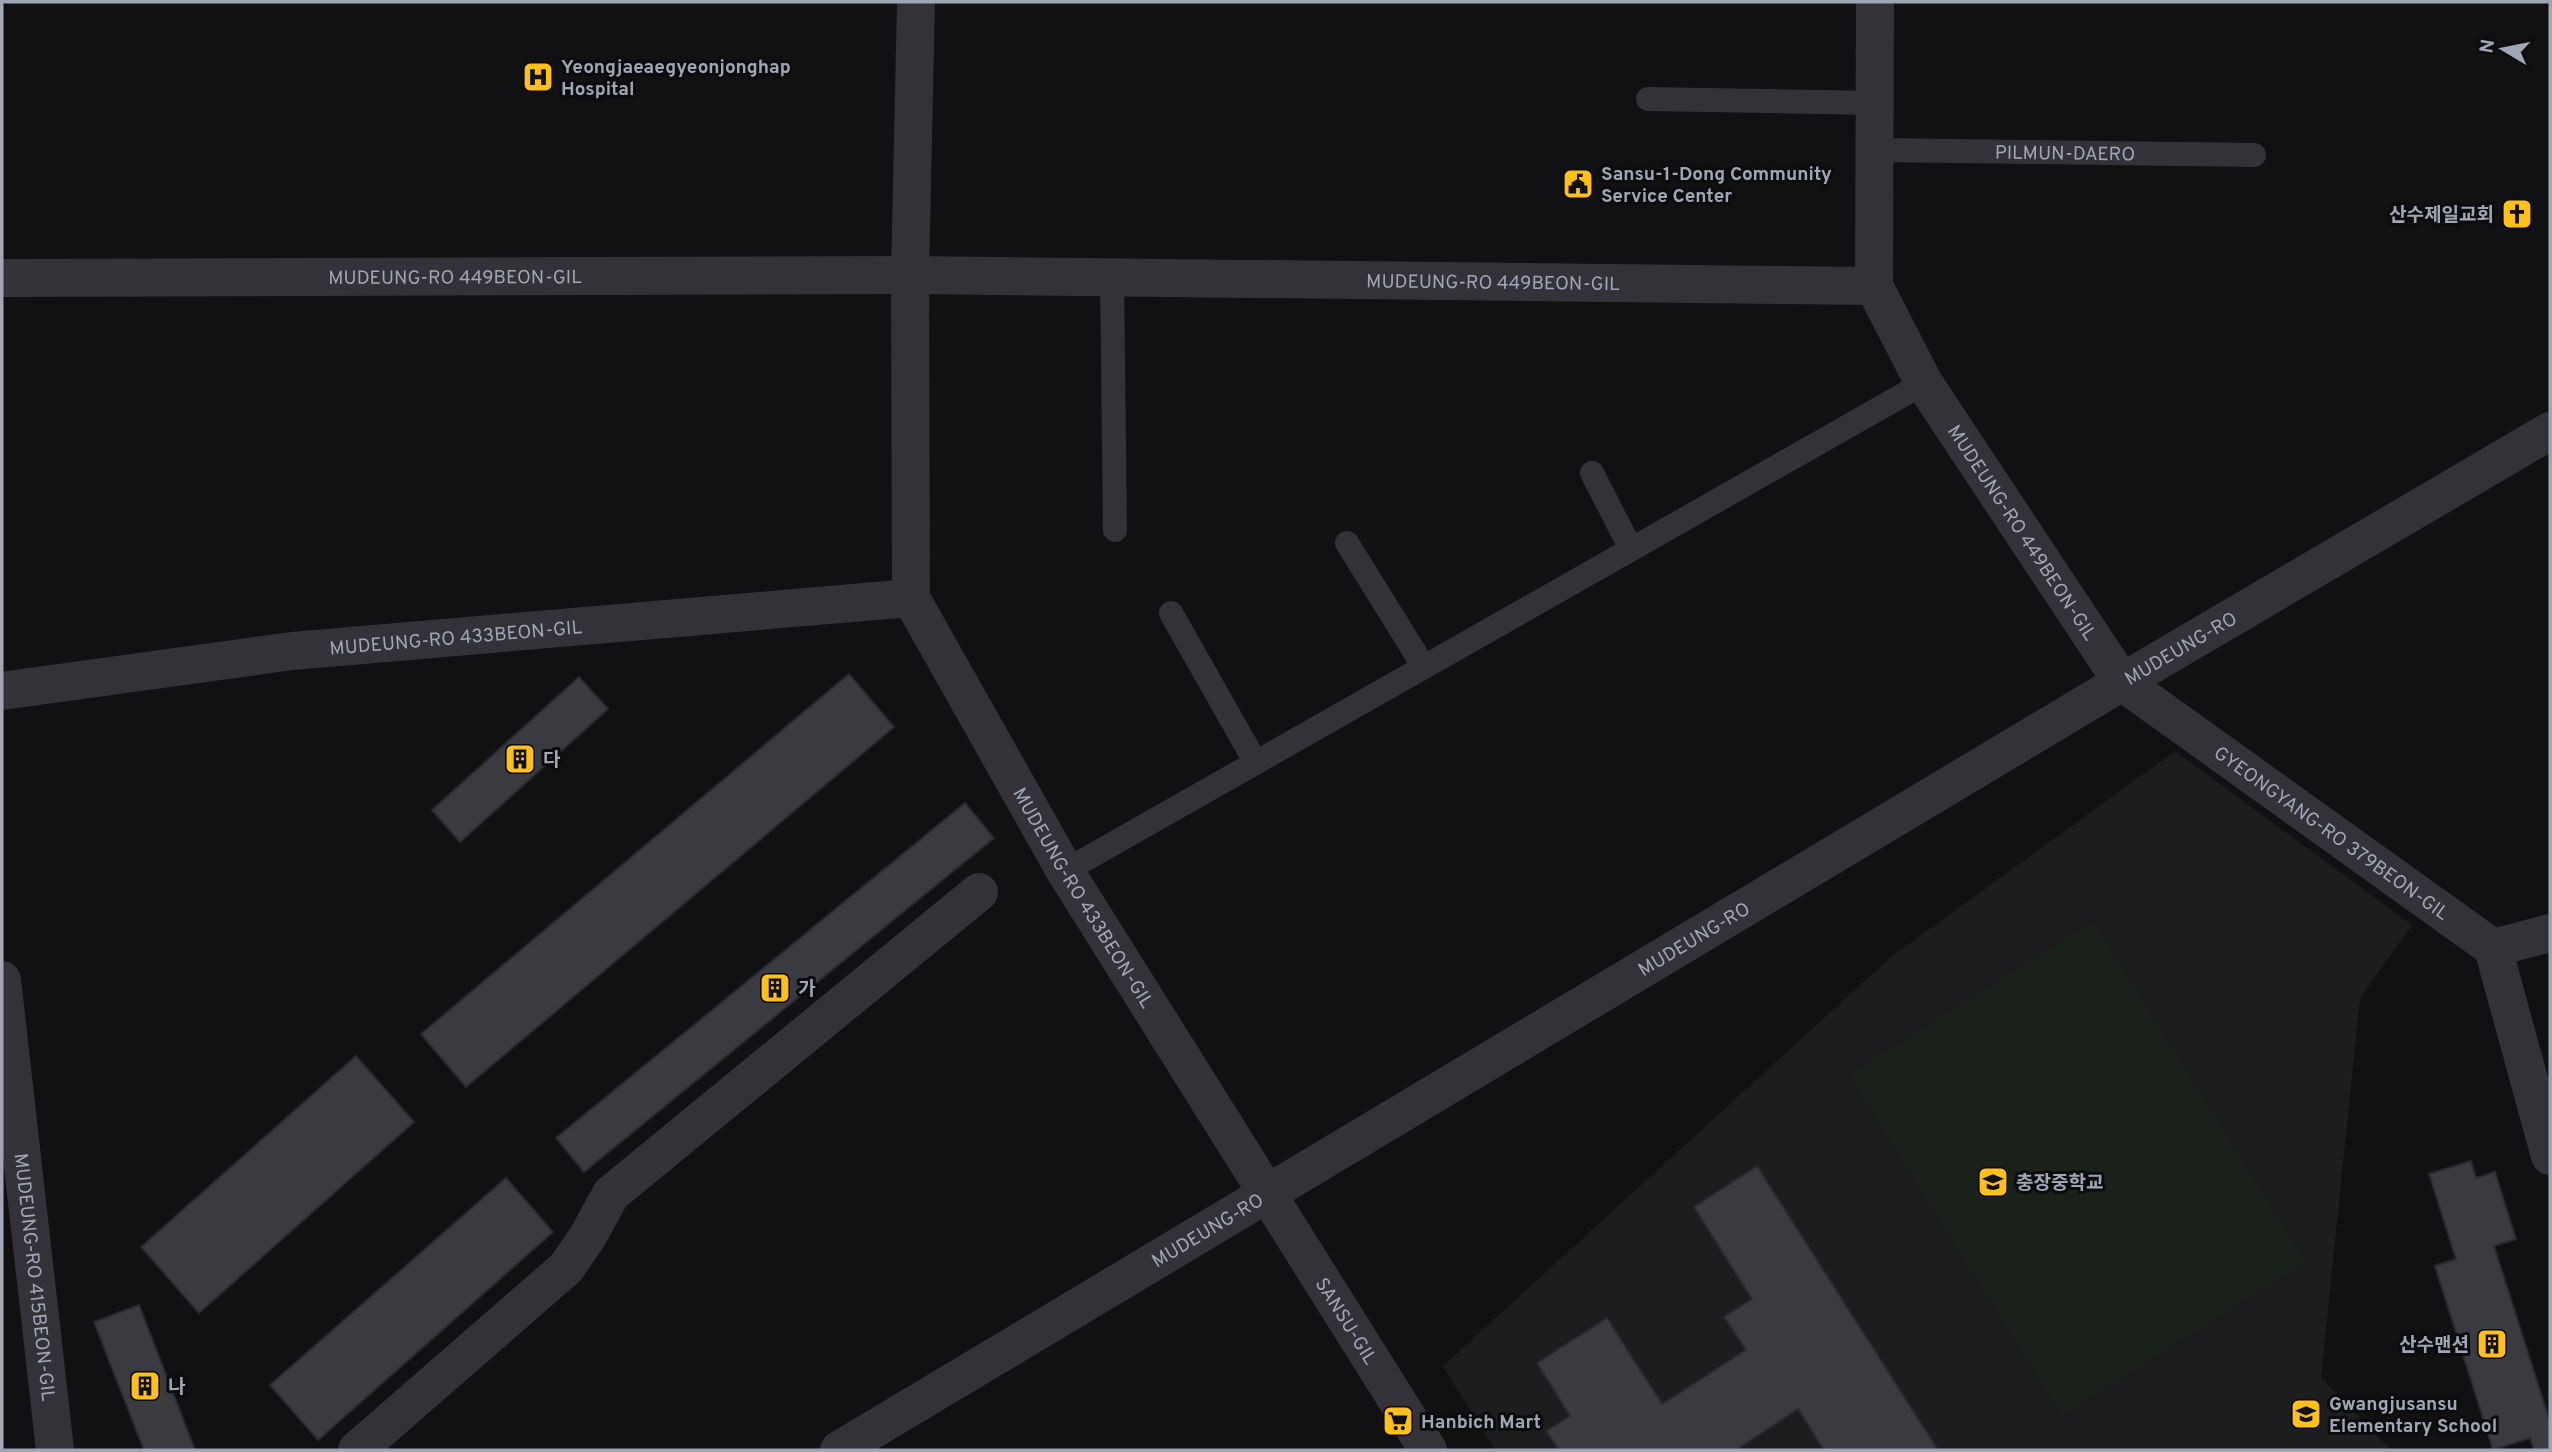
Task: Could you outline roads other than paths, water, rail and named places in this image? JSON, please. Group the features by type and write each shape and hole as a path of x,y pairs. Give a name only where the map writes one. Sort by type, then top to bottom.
{"street":[{"path":"910,275 916,2"},
{"name":"MUDEUNG-RO 449BEON-GIL","path":"1875,2 1874,286 1924,383 2122,682"},
{"name":"MUDEUNG-RO 449BEON-GIL","path":"2,278 910,275 1874,286"},
{"name":"MUDEUNG-RO 433BEON-GIL","path":"910,275 911,598 1065,871 1265,1192"},
{"name":"MUDEUNG-RO","path":"839,1450 1265,1192 2122,682 2550,431"},
{"name":"MUDEUNG-RO 433BEON-GIL","path":"2,691 292,651 911,598"},
{"name":"GYEONGYANG-RO 379BEON-GIL","path":"2122,682 2493,948"},
{"path":"357,1450 566,1268 589,1236 611,1194 979,892"},
{"path":"2550,933 2493,948 2550,1156"},
{"name":"MUDEUNG-RO 415BEON-GIL","path":"2,980 55,1450"},
{"name":"SANSU-GIL","path":"1265,1192 1428,1450"}],"lane":[{"path":"1648,99 1874,103"},
{"name":"PILMUN-DAERO","path":"1874,150 2255,155"},
{"path":"1112,277 1115,530"},
{"path":"1065,871 1924,383"},
{"path":"1592,473 1630,549"},
{"path":"1347,543 1424,667"},
{"path":"1171,613 1256,763"}],"place":[{"name":"Yeongjaeaegyeonjonghap Hospital","path":"538,77"},
{"name":"Sansu-1-Dong Community Service Center","path":"1578,184"},
{"name":"산수제일교회","path":"2517,214"},
{"name":"다","path":"520,759"},
{"name":"가","path":"775,988"},
{"name":"충장중학교","path":"1993,1182"},
{"name":"산수맨션","path":"2492,1344"},
{"name":"나","path":"145,1386"},
{"name":"Gwangjusansu Elementary School","path":"2306,1414"},
{"name":"Hanbich Mart","path":"1398,1421"}]}
